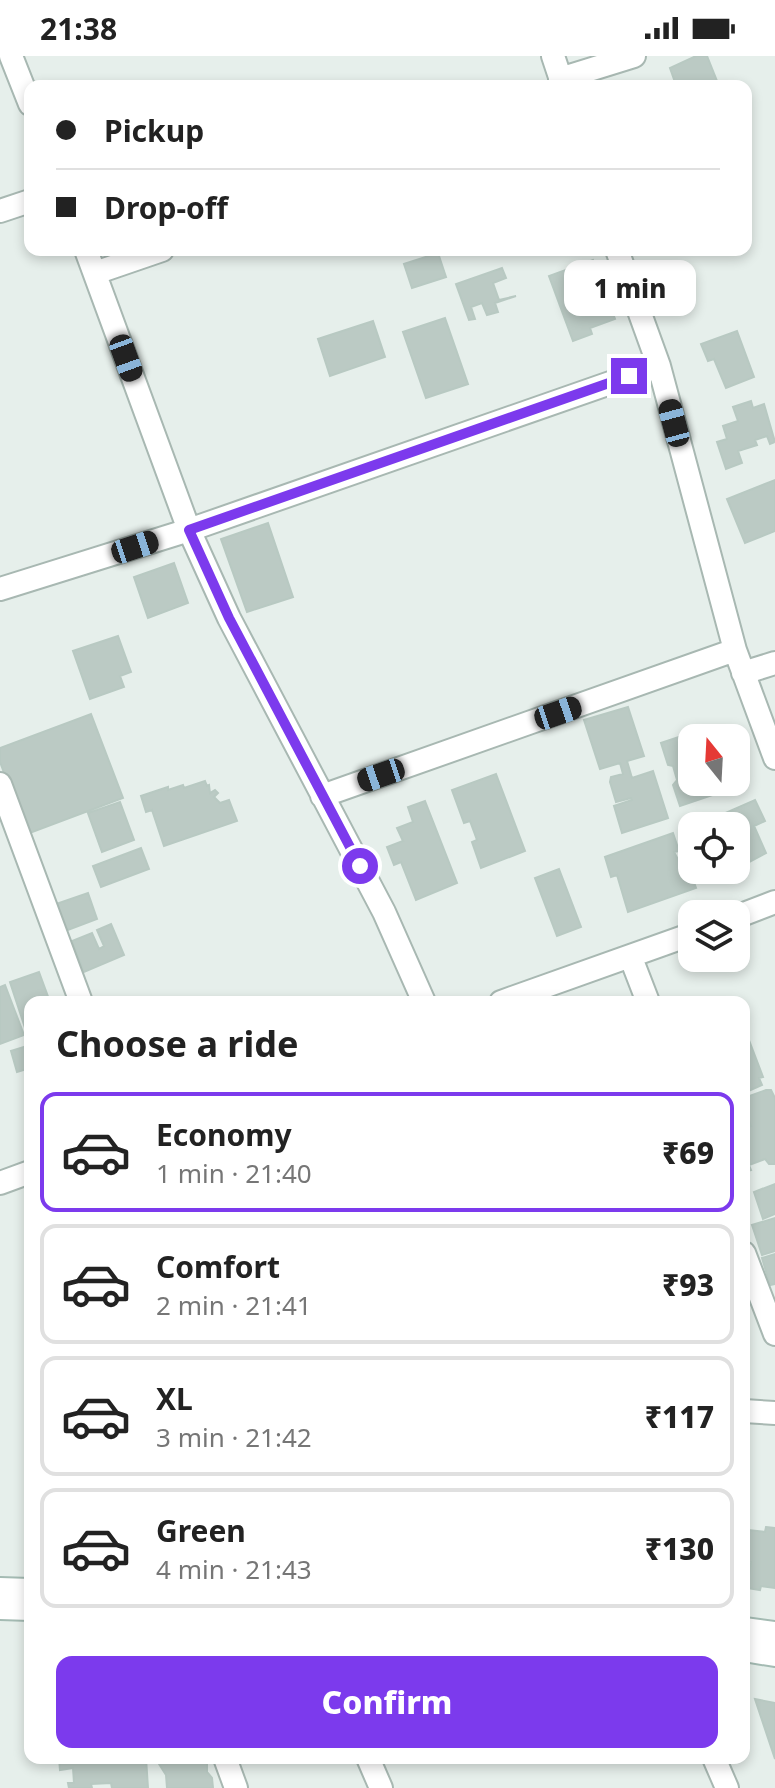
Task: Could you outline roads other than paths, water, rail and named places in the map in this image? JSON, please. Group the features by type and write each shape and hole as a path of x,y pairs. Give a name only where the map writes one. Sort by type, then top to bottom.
{"main road":[{"path":"0,1590 24,1591"},
{"path":"0,1607 24,1608"},
{"path":"750,1631 775,1634"},
{"path":"750,1650 775,1654"}],"street":[{"path":"11,56 24,89"},
{"path":"553,56 561,80"},
{"path":"568,80 634,56"},
{"path":"0,211 24,203"},
{"path":"88,256 189,530 229,618 384,912 421,996"},
{"path":"95,273 145,256"},
{"path":"619,256 659,366 735,650 775,758"},
{"path":"0,589 189,530 659,366"},
{"path":"322,796 735,650"},
{"path":"743,673 775,663"},
{"path":"0,784 79,996"},
{"path":"750,912 775,902"},
{"path":"519,996 678,940"},
{"path":"631,958 646,996"},
{"path":"0,1183 24,1174"},
{"path":"750,1269 775,1334"},
{"path":"750,1411 775,1413"},
{"path":"227,1764 236,1788"},
{"path":"371,1764 381,1788"},
{"path":"717,1764 727,1788"}]}
